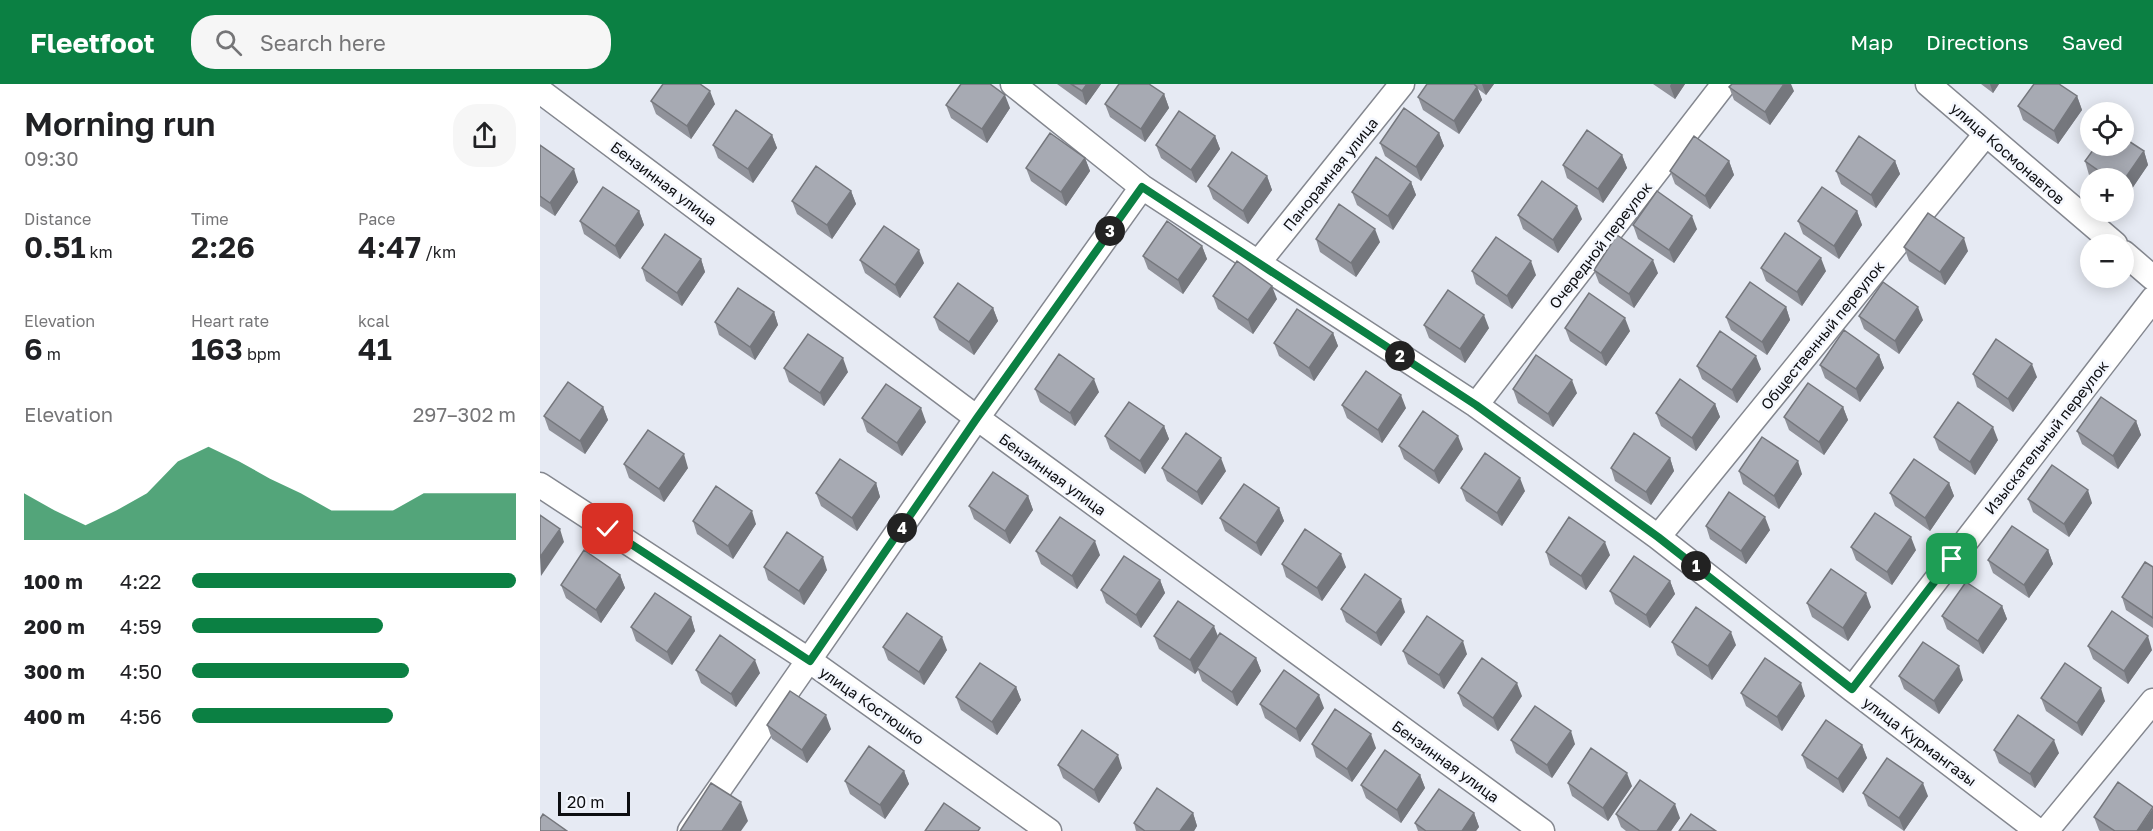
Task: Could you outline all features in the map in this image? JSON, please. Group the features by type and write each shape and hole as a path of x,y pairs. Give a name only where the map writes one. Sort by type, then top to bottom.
{"street":[{"name":"улица Курмангазы","path":"1013,84 1142,187 1476,405 1658,537 2038,831"},
{"name":"Панорамная улица","path":"1258,263 1402,84"},
{"name":"Очередной переулок","path":"1476,405 1724,84"},
{"name":"улица Космонавтов","path":"1928,84 2103,234"},
{"name":"Бензинная улица","path":"540,91 977,418 1542,831"},
{"name":"Общественный переулок","path":"1658,537 1986,134"},
{"path":"690,831 977,418 1142,187"},
{"path":"2134,262 2153,278"},
{"name":"Изыскательный переулок","path":"1852,689 2153,299"},
{"name":"улица Костюшко","path":"540,485 810,661 1049,831"},
{"path":"2046,831 2153,701"}],"building":[{"path":"663,84 700,84 710,91 687,126 651,101"},
{"path":"961,84 990,84 1005,95 982,129 946,105"},
{"path":"1071,84 1087,84 1082,91"},
{"path":"1119,84 1149,84 1164,94 1141,129 1105,104"},
{"path":"1427,84 1474,84 1477,87 1454,121 1418,97"},
{"path":"1732,84 1784,84 1765,112 1729,87"},
{"path":"2034,84 2059,84 2077,96 2054,131 2018,106"},
{"path":"1404,108 1439,133 1416,167 1380,143"},
{"path":"736,110 772,135 748,169 713,145"},
{"path":"1179,111 1215,136 1191,170 1156,145"},
{"path":"1587,130 1622,155 1598,189 1563,165"},
{"path":"1050,133 1085,158 1061,192 1026,168"},
{"path":"1694,136 1729,161 1705,196 1670,171"},
{"path":"1859,136 1895,161 1871,195 1836,171"},
{"path":"2134,144 2144,151 2132,168 2095,168 2085,161 2089,156 2134,156"},
{"path":"540,145 574,169 550,203 540,196"},
{"path":"1232,152 1267,176 1243,211 1208,186"},
{"path":"1376,157 1411,182 1388,216 1352,192"},
{"path":"816,166 851,191 827,225 792,201"},
{"path":"1542,181 1577,206 1553,240 1518,215"},
{"path":"603,187 639,211 615,246 580,221"},
{"path":"1822,187 1857,211 1834,246 1798,221"},
{"path":"1657,191 1692,216 1669,250 1633,225"},
{"path":"1339,204 1375,229 1351,263 1316,239"},
{"path":"1928,213 1964,238 1940,272 1904,247"},
{"path":"1167,221 1202,246 1178,280 1143,256"},
{"path":"884,226 919,250 895,285 860,260"},
{"path":"1785,233 1821,258 1797,292 1761,268"},
{"path":"665,234 701,259 677,293 642,268"},
{"path":"1617,235 1653,260 1629,294 1594,270"},
{"path":"1496,237 1531,261 1507,296 1472,271"},
{"path":"1237,261 1272,286 1248,320 1213,296"},
{"path":"1750,282 1786,307 1762,342 1726,317"},
{"path":"1883,282 1918,307 1895,341 1859,316"},
{"path":"958,283 993,308 969,342 934,317"},
{"path":"738,288 774,312 750,347 715,322"},
{"path":"1448,290 1484,315 1460,349 1424,325"},
{"path":"1589,293 1625,318 1601,353 1565,328"},
{"path":"1297,309 1333,333 1309,368 1274,343"},
{"path":"1844,330 1879,355 1856,389 1820,365"},
{"path":"1720,331 1756,356 1732,390 1697,366"},
{"path":"808,334 843,358 820,393 784,368"},
{"path":"1996,339 2032,364 2008,399 1973,374"},
{"path":"1059,354 1094,379 1070,413 1035,389"},
{"path":"1536,355 1572,380 1548,414 1513,389"},
{"path":"1366,371 1401,395 1378,430 1342,405"},
{"path":"1680,379 1715,404 1692,438 1656,413"},
{"path":"568,382 603,407 580,441 544,416"},
{"path":"1808,383 1843,407 1819,442 1784,417"},
{"path":"886,384 921,408 897,443 862,418"},
{"path":"2101,397 2136,421 2113,456 2077,431"},
{"path":"1129,402 1164,426 1140,461 1105,436"},
{"path":"1958,402 1993,427 1970,462 1934,437"},
{"path":"1423,411 1458,436 1434,471 1399,446"},
{"path":"648,430 684,454 659,489 624,464"},
{"path":"1186,433 1221,458 1197,492 1162,468"},
{"path":"1634,433 1670,458 1646,492 1611,468"},
{"path":"1762,437 1798,461 1774,496 1739,471"},
{"path":"1485,453 1520,478 1497,513 1461,488"},
{"path":"840,459 876,483 852,518 816,493"},
{"path":"1914,459 1949,483 1925,518 1890,493"},
{"path":"2052,465 2088,490 2064,524 2028,499"},
{"path":"993,472 1028,496 1005,531 969,506"},
{"path":"1244,484 1279,508 1256,543 1220,518"},
{"path":"716,486 752,511 728,546 693,521"},
{"path":"1729,492 1765,517 1741,551 1706,526"},
{"path":"1875,513 1911,537 1887,572 1851,547"},
{"path":"540,515 560,529 540,557"},
{"path":"1060,517 1095,541 1072,576 1036,551"},
{"path":"1569,517 1605,542 1581,576 1546,552"},
{"path":"2012,526 2048,550 2024,585 1988,560"},
{"path":"1305,529 1341,554 1317,588 1282,564"},
{"path":"787,532 823,557 799,591 764,567"},
{"path":"584,550 620,575 596,610 561,585"},
{"path":"1124,556 1160,580 1136,615 1101,590"},
{"path":"1634,556 1670,581 1646,615 1610,591"},
{"path":"2145,562 2153,567 2153,618 2122,597"},
{"path":"1831,569 1866,593 1843,628 1807,603"},
{"path":"1365,574 1401,599 1376,633 1341,609"},
{"path":"1966,582 2002,606 1978,641 1942,616"},
{"path":"655,593 691,617 667,652 631,627"},
{"path":"1178,601 1214,626 1190,660 1154,636"},
{"path":"1696,607 1731,632 1708,666 1672,642"},
{"path":"2112,611 2148,636 2124,671 2088,646"},
{"path":"907,613 942,637 919,672 883,647"},
{"path":"1427,616 1463,641 1439,675 1403,651"},
{"path":"1220,633 1256,658 1232,692 1197,668"},
{"path":"720,635 755,660 731,694 696,670"},
{"path":"1923,642 1959,666 1934,701 1899,676"},
{"path":"1482,658 1517,683 1493,718 1458,693"},
{"path":"1765,658 1801,683 1777,717 1741,693"},
{"path":"980,663 1016,687 992,722 956,697"},
{"path":"2065,663 2101,688 2077,723 2041,698"},
{"path":"1284,670 1319,695 1296,729 1260,704"},
{"path":"790,691 826,715 802,750 767,725"},
{"path":"1535,706 1571,731 1547,765 1511,740"},
{"path":"1335,709 1371,734 1347,769 1312,744"},
{"path":"2018,715 2054,740 2030,774 1994,750"},
{"path":"1826,720 1862,745 1838,779 1802,755"},
{"path":"1082,730 1118,755 1094,790 1058,765"},
{"path":"869,746 904,771 880,805 845,781"},
{"path":"1591,748 1627,773 1603,808 1568,783"},
{"path":"1385,750 1420,775 1397,810 1361,785"},
{"path":"1887,758 1923,783 1899,818 1863,793"},
{"path":"1640,780 1675,804 1657,831 1640,831 1616,814"},
{"path":"2118,782 2153,807 2137,831 2115,831 2094,817"},
{"path":"711,783 741,802 722,831 680,831"},
{"path":"1157,788 1193,813 1180,831 1145,831 1134,823"},
{"path":"1439,789 1474,813 1462,831 1426,831 1415,823"},
{"path":"944,803 980,828 978,831 925,831"},
{"path":"543,814 567,831 540,831 540,819"},
{"path":"1691,814 1716,831 1679,831"}],"route":[{"path":"608,529 810,661 977,418 1142,187 1476,405 1658,537 1852,689 1952,559"}]}
